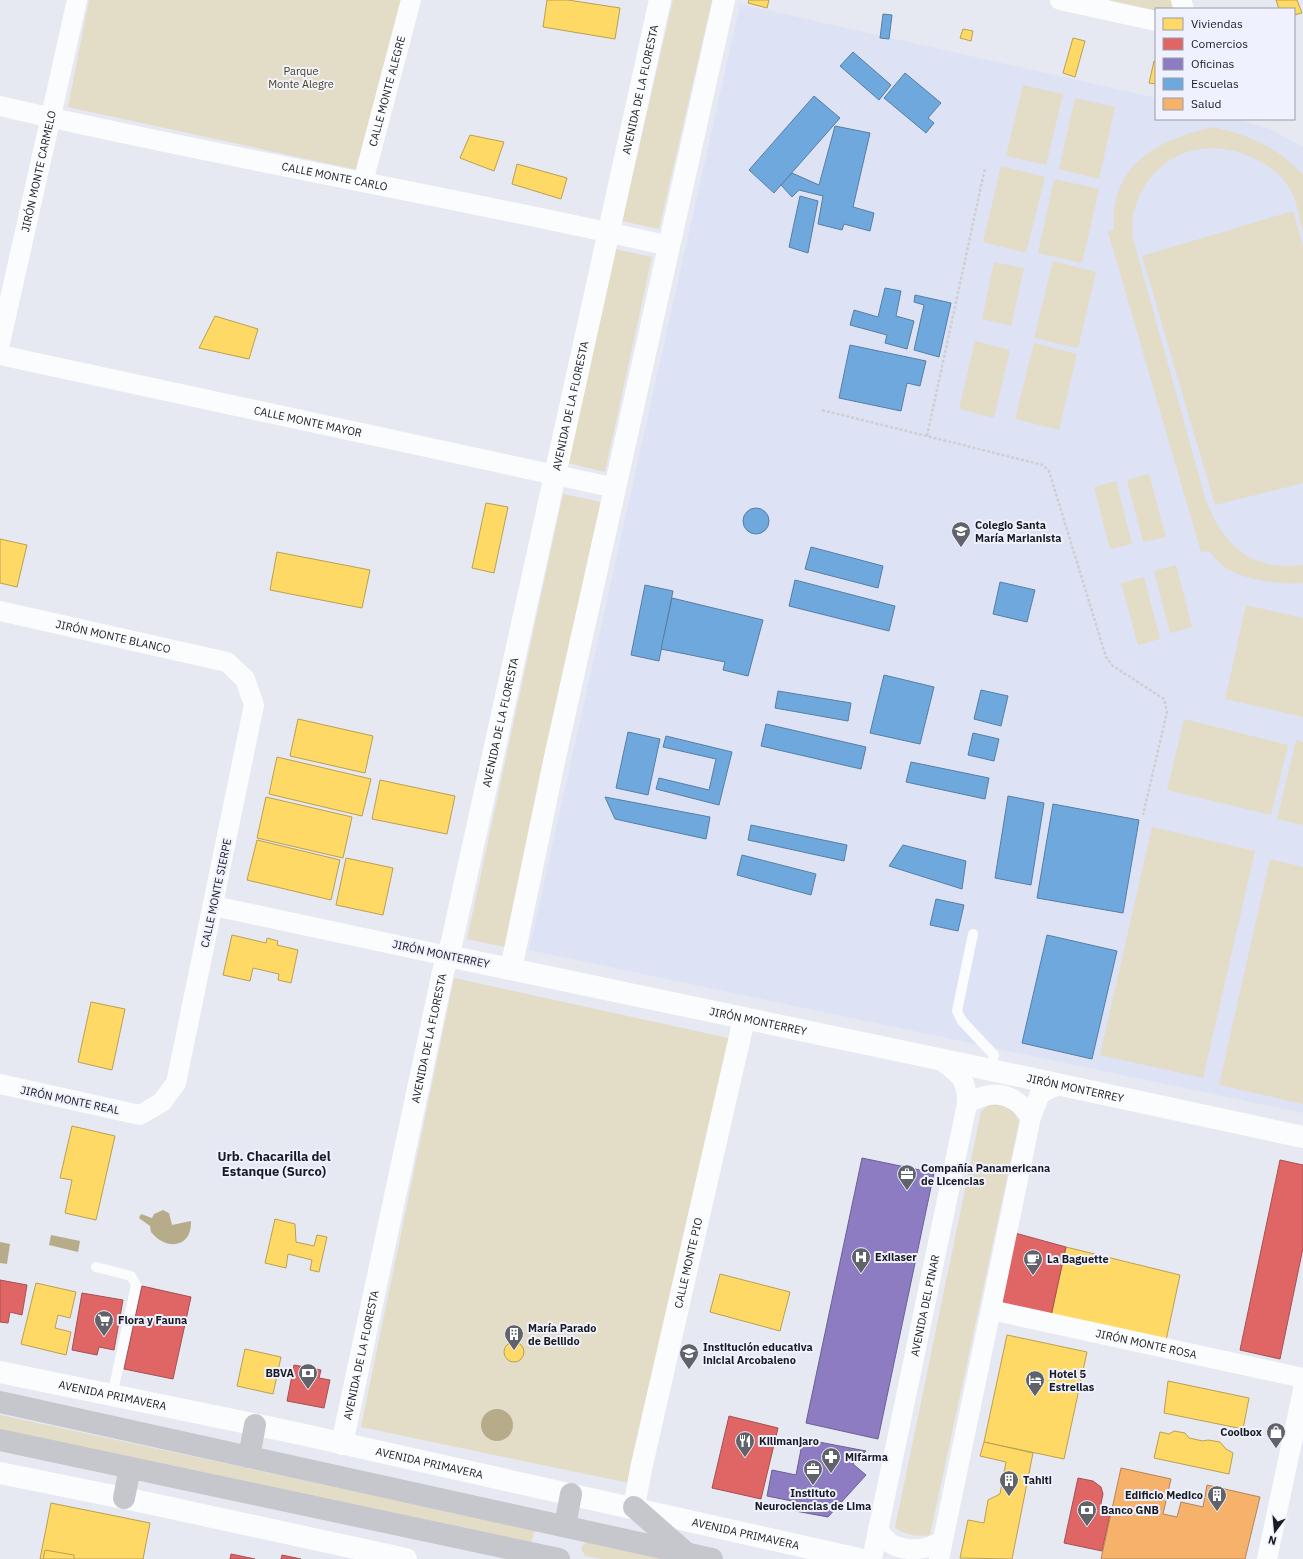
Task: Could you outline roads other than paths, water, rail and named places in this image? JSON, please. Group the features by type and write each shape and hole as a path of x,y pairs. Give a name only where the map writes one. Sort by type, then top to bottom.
{"main road":[{"path":"0,1402 712,1559"},
{"path":"249,1457 255,1425"},
{"path":"0,1440 559,1559"},
{"path":"124,1498 130,1468"},
{"path":"564,1526 571,1494"},
{"path":"634,1507 687,1554"}],"street":[{"name":"JIRÓN MONTE CARMELO","path":"0,343 77,0"},
{"name":"CALLE MONTE ALEGRE","path":"363,182 411,0"},
{"name":"AVENIDA DE LA FLORESTA","path":"342,1444 443,972 448,956 660,0"},
{"path":"511,969 555,756 724,0"},
{"path":"1071,1 1155,21"},
{"name":"CALLE MONTE CARLO","path":"0,106 51,118 608,232 669,246"},
{"name":"CALLE MONTE MAYOR","path":"0,355 616,488"},
{"name":"JIRÓN MONTE BLANCO","path":"0,611 227,662"},
{"name":"CALLE MONTE SIERPE","path":"140,1115 162,1102 176,1083 214,906 254,705 245,679 227,662"},
{"name":"JIRÓN MONTERREY","path":"214,906 1303,1137"},
{"name":"CALLE MONTE PIO","path":"634,1507 641,1469 744,1019"},
{"name":"AVENIDA DEL PINAR","path":"872,1559 967,1104 967,1088 964,1080 942,1060"},
{"name":"JIRÓN MONTE REAL","path":"0,1084 140,1115"},
{"path":"878,1529 881,1535 896,1545 908,1549 920,1550 932,1547 940,1550 1031,1117 1040,1094 1057,1085"},
{"path":"967,1104 978,1097 990,1094 1002,1095 1014,1099 1024,1106 1031,1117"},
{"name":"JIRÓN MONTE ROSA","path":"990,1310 1303,1378"},
{"name":"AVENIDA PRIMAVERA","path":"0,1372 255,1425 634,1507 859,1559"},
{"path":"1267,1559 1303,1390"},
{"path":"0,1473 124,1498 351,1553 406,1559"}],"lane":[{"path":"973,934 957,1011 962,1021 994,1055 991,1070"},
{"path":"96,1267 131,1276 136,1285 112,1396"}],"place":[{"name":"Colegio Santa María Marianista","path":"961,548"},
{"name":"Compañía Panamericana de Licencias","path":"907,1191"},
{"name":"Exilaser","path":"861,1274"},
{"name":"La Baguette","path":"1033,1276"},
{"name":"Flora y Fauna","path":"104,1337"},
{"name":"María Parado de Bellido","path":"514,1351"},
{"name":"Institución educativa inicial Arcobaleno","path":"689,1370"},
{"name":"BBVA","path":"308,1390"},
{"name":"Hotel 5 Estrellas","path":"1035,1397"},
{"name":"Coolbox","path":"1276,1449"},
{"name":"Kilimanjaro","path":"745,1458"},
{"name":"Mifarma","path":"831,1474"},
{"name":"Instituto Neurociencias de Lima","path":"813,1486"},
{"name":"Tahiti","path":"1009,1497"},
{"name":"Edificio Medico","path":"1217,1512"},
{"name":"Banco GNB","path":"1087,1527"}],"district":[{"name":"Urb. Chacarilla del Estanque (Surco)","path":"274,1164"}],"park label":[{"name":"Parque Monte Alegre","path":"301,77"}]}
